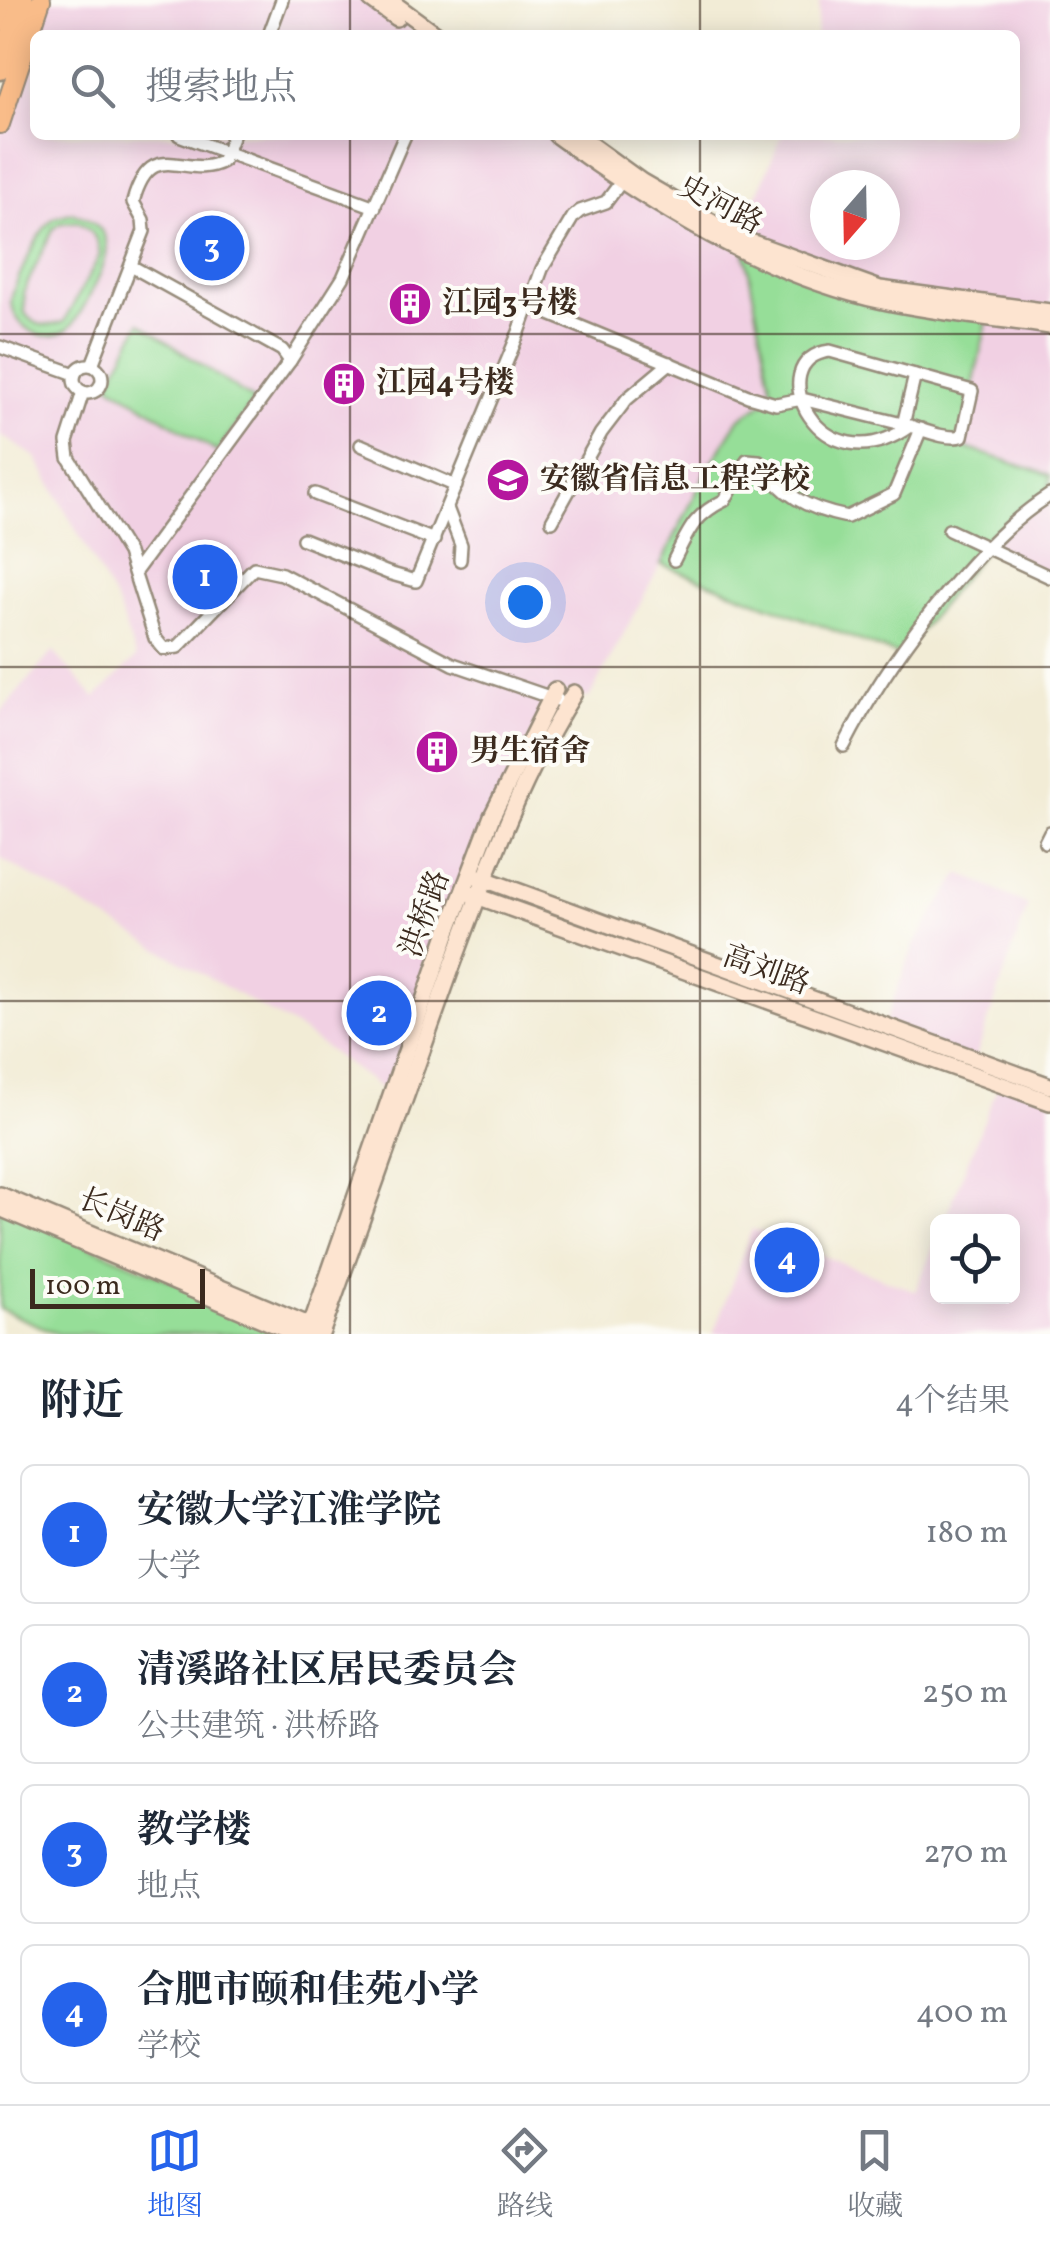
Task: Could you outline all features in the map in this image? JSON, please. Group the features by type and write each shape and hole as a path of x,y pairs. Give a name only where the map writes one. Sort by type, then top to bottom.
{"highway":[{"path":"0,20 7,0"},
{"path":"0,69 23,0"}],"main road":[{"path":"31,30 41,0"},
{"path":"0,124 30,33"}],"street":[{"path":"271,30 282,0"},
{"path":"371,0 413,30"},
{"path":"389,0 431,30"},
{"path":"193,140 375,207"},
{"path":"92,365 144,231 133,202 142,176 155,166 216,166 223,162 231,140"},
{"path":"136,572 290,361 343,278 403,140"},
{"name":"史河路","path":"563,140 620,182 730,246 818,280 881,301 1050,326"},
{"name":"史河路","path":"583,140 642,182 739,238 880,289 1050,312"},
{"path":"303,539 388,574 416,581 542,269 572,217 606,202 620,182"},
{"path":"131,266 282,350 290,361"},
{"path":"528,305 776,404 802,398 954,438 962,436 972,391 823,351 814,356 798,378 796,384 802,398 816,426 828,436 876,445 911,427"},
{"path":"0,347 74,374"},
{"path":"552,521 600,433 627,399 670,364"},
{"path":"74,374 82,366 92,365"},
{"path":"74,374 75,385 83,392 95,391 101,384 101,374 92,365"},
{"path":"674,560 692,524 709,506 725,500 747,460 759,462 774,485 790,497 847,517 894,494 911,427 915,375"},
{"path":"83,392 67,442 69,458 118,533 136,572 155,638 164,648 178,648 254,568 264,568 453,664 562,696"},
{"path":"360,444 456,486"},
{"path":"315,494 434,540"},
{"path":"844,746 866,702 953,585 1025,511 1050,495"},
{"path":"447,508 461,546 460,560"},
{"path":"949,530 1050,577"},
{"name":"洪桥路","path":"315,1332 470,894 562,696"},
{"name":"高刘路","path":"477,876 1050,1086"},
{"name":"高刘路","path":"470,894 1050,1102"},
{"name":"长岗路","path":"0,1195 315,1332"},
{"name":"长岗路","path":"0,1208 315,1332"}],"shaded area":[{"path":"41,0 371,0 412,30 31,30"},
{"path":"820,0 1050,0 1050,312 880,289 739,238 780,140 1020,140 1020,30 817,30"},
{"path":"30,33 30,140 564,140 745,252 773,396 739,419 708,469 589,698 555,691 516,764 390,1095 302,1031 0,858 0,713 53,651 95,698 136,658 117,604 36,457 0,435 0,124"},
{"path":"988,317 1050,326 1050,475 960,447"},
{"path":"1050,495 1050,577 990,543"},
{"path":"960,873 1028,905 972,1068 880,1035 914,945"},
{"path":"1001,1078 1050,1096 1050,1334 713,1334 752,1229 916,1291 930,1256 930,1304 1020,1304 1020,1214 947,1214"}],"green space":[{"path":"73,213 99,227 105,236 106,257 73,324 60,334 42,335 19,321 12,297 42,232 52,220","holes":["77,222 97,241 99,257 64,322 38,324 25,313 24,291 53,229 61,223"]},
{"path":"745,252 988,317 960,446 1050,475 1050,495 990,543 900,656 661,564 708,469 739,419 773,396"},
{"path":"140,323 254,401 217,452 109,384"},
{"path":"0,1208 297,1334 58,1334 0,1309"}],"place":[{"name":"教学楼","path":"212,248"},
{"name":"江园3号楼","path":"410,304"},
{"name":"江园4号楼","path":"344,384"},
{"name":"安徽省信息工程学校","path":"508,480"},
{"name":"安徽大学江淮学院","path":"205,577"},
{"name":"男生宿舍","path":"437,752"},
{"name":"清溪路社区居民委员会","path":"379,1013"},
{"name":"合肥市颐和佳苑小学","path":"787,1260"}]}
